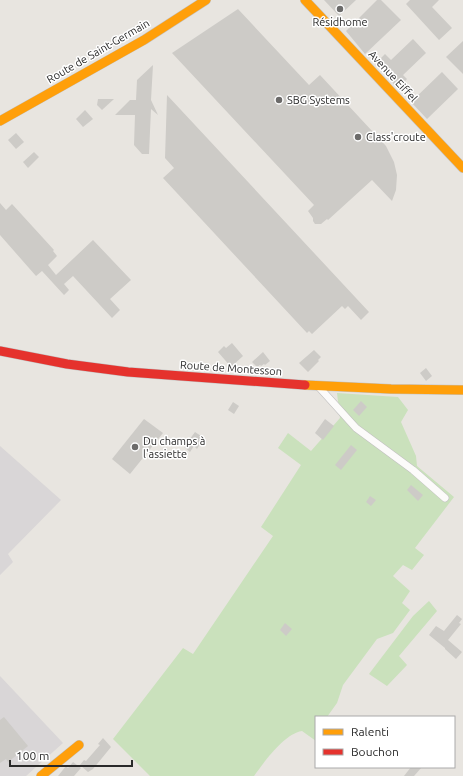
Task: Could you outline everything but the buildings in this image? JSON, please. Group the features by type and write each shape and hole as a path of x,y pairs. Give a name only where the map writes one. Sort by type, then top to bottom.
{"street":[{"name":"Route de Saint-Germain","path":"0,121 144,40 206,0"},
{"name":"Avenue Eiffel","path":"305,0 463,168"},
{"name":"Route de Montesson","path":"0,351 50,361 138,374 318,386 433,391 463,390"},
{"path":"318,386 356,428 413,470 444,498"},
{"path":"41,776 79,745"}],"shaded area":[{"path":"0,446 61,500 8,554 13,562 0,575"},
{"path":"0,676 63,743 26,776 0,776"}],"green space":[{"path":"337,393 398,397 408,410 401,422 416,456 417,466 454,497 415,548 424,555 412,570 403,565 393,576 410,591 402,603 410,610 393,633 377,639 343,685 337,703 328,716 315,716 315,740 302,731 288,737 275,749 254,776 150,776 113,739 183,648 193,654 273,536 261,527 301,465 278,448 288,433 311,451 340,418"},
{"path":"429,601 437,611 399,656 407,665 387,686 369,674 413,616"}],"traffic: slow":[{"path":"0,121 144,40 206,0"},
{"path":"305,0 463,168"},
{"path":"305,385 391,389 463,390"},
{"path":"41,776 79,745"}],"traffic: jam":[{"path":"0,351 67,364 128,372 305,385"}],"place":[{"name":"Résidhome","path":"340,9"},
{"name":"SBG Systems","path":"279,100"},
{"name":"Class'croute","path":"358,137"},
{"name":"Du champs à l'assiette","path":"135,447"}]}
